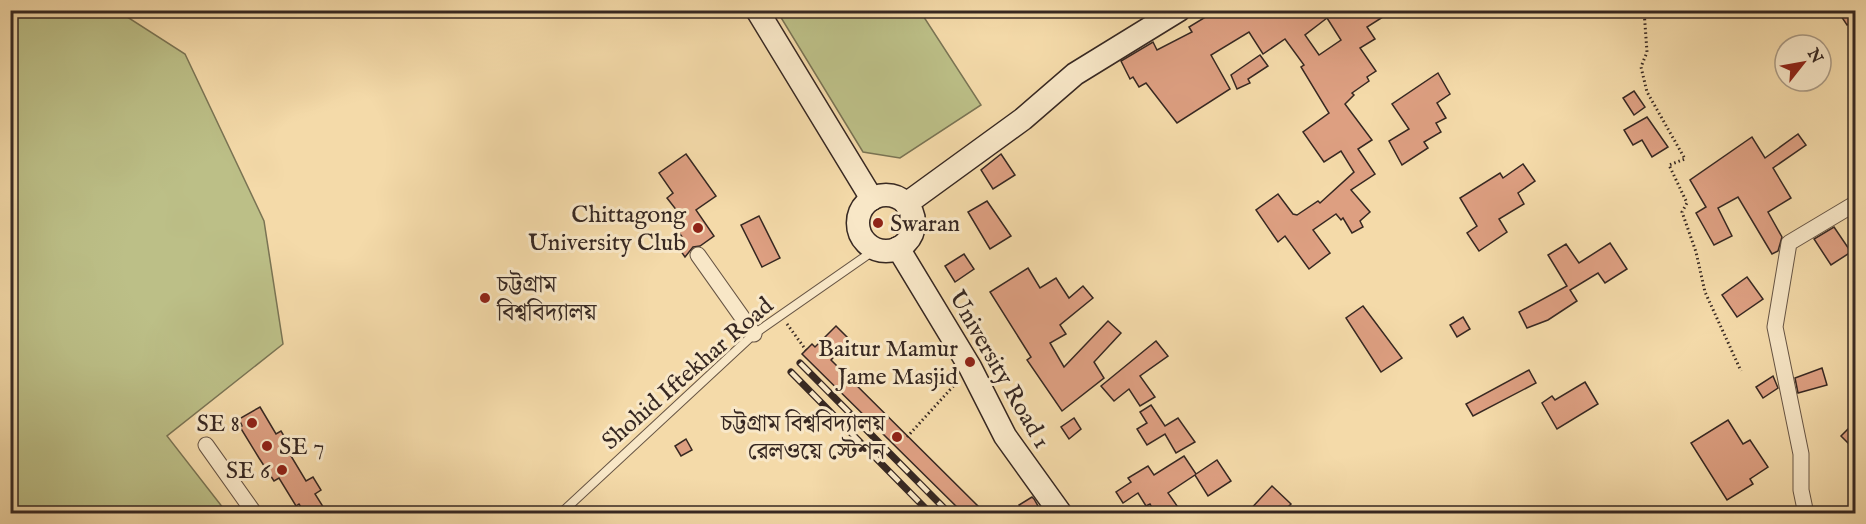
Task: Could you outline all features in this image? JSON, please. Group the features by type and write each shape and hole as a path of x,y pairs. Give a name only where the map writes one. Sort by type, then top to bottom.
{"street":[{"path":"757,10 854,171"},
{"path":"757,10 872,199"},
{"path":"906,204 1023,119 1076,74 1179,10"},
{"path":"886,195 906,204 914,220 914,229 905,244 887,249 868,244 859,230 861,212 872,199 886,195"},
{"path":"1809,511 1801,490 1801,454 1775,327 1776,316 1789,243 1856,203"},
{"name":"University Road 1","path":"887,249 974,376 1005,436 1051,508"},
{"path":"698,255 754,334"},
{"path":"206,445 255,513"}],"lane":[{"name":"Shohid Iftekhar Road","path":"560,513 754,334 887,249"}],"path":[{"path":"1644,10 1647,52 1641,68 1647,92 1685,159 1670,165 1686,203 1682,212 1696,252 1705,292 1741,371"},
{"path":"781,315 806,350"},
{"path":"907,437 950,390"}],"green space":[{"path":"10,11 118,11 185,54 264,221 283,344 167,436 227,513 11,513"},
{"path":"777,11 920,11 981,105 900,158 863,152"}],"building":[{"path":"1217,10 1394,10 1367,27 1375,39 1360,48 1376,71 1367,77 1369,81 1352,93 1354,95 1345,104 1372,140 1358,149 1375,174 1351,190 1370,212 1360,221 1363,227 1352,233 1343,218 1341,220 1336,214 1313,230 1330,253 1309,269 1285,236 1278,242 1256,210 1278,194 1293,214 1297,215 1318,201 1320,203 1354,172 1341,151 1324,162 1303,132 1329,113 1301,67 1304,65 1285,39 1263,54 1249,32 1211,55 1230,89 1177,123 1146,83 1139,87 1133,77 1130,79 1121,61 1153,42 1157,50 1192,32 1189,27","holes":["1327,18 1341,40 1319,55 1305,35"]},
{"path":"1837,10 1856,10 1856,19 1847,25"},
{"path":"1260,55 1268,66 1248,79 1250,83 1237,89 1231,75"},
{"path":"1438,73 1450,94 1437,103 1446,118 1436,123 1441,132 1424,142 1428,148 1402,165 1389,141 1409,129 1392,104"},
{"path":"1634,91 1645,107 1634,115 1623,98"},
{"path":"1647,117 1668,147 1652,157 1642,140 1633,145 1624,130"},
{"path":"1798,134 1806,145 1773,168 1791,198 1768,212 1782,237 1778,251 1772,254 1738,197 1718,208 1732,236 1714,245 1696,213 1706,207 1690,180 1752,137 1765,158"},
{"name":"Chittagong University Club","path":"686,154 716,196 696,210 714,236 700,246 693,247 685,257 678,247 685,241 669,218 678,212 667,198 673,193 659,173"},
{"path":"1001,154 1015,175 993,189 981,170"},
{"path":"1523,164 1535,181 1518,193 1524,204 1499,219 1507,232 1479,251 1467,233 1477,226 1460,198 1500,173 1503,178"},
{"path":"987,201 1011,236 990,249 968,212"},
{"path":"759,216 780,258 762,267 741,225"},
{"path":"1834,227 1851,252 1831,265 1814,239"},
{"path":"1610,243 1627,269 1605,283 1598,273 1570,290 1577,301 1548,320 1527,328 1519,312 1567,286 1548,255 1566,244 1579,263"},
{"path":"964,254 974,269 955,282 945,266"},
{"path":"1028,268 1040,288 1056,278 1069,298 1083,286 1093,298 1060,325 1066,334 1050,343 1064,367 1108,321 1121,333 1094,362 1104,378 1062,411 1027,360 1031,357 990,292"},
{"path":"1747,277 1763,299 1737,317 1722,295"},
{"path":"1363,306 1402,358 1381,372 1346,318"},
{"path":"1463,317 1470,329 1457,337 1450,325"},
{"name":"চট্টগ্রাম বিশ্ববিদ্যালয় রেলওয়ে স্টেশন","path":"836,326 850,340 831,360 985,513 963,513 802,354 812,344 815,347"},
{"path":"1156,341 1168,356 1140,376 1155,397 1140,406 1129,389 1114,401 1101,386"},
{"path":"1822,368 1827,385 1798,393 1795,378"},
{"path":"1529,370 1536,383 1473,416 1466,404"},
{"path":"1773,376 1778,388 1763,398 1756,387"},
{"path":"1585,382 1598,404 1557,429 1542,403 1552,396 1555,400"},
{"path":"1151,405 1165,426 1178,418 1195,442 1176,453 1165,434 1147,445 1137,429 1147,423 1140,412"},
{"path":"260,407 276,434 281,431 292,449 288,451 306,481 313,477 321,490 315,494 327,513 305,513 299,504 296,506 279,478 274,481 259,458 240,427 242,426 239,419"},
{"path":"1074,418 1081,429 1069,439 1061,427"},
{"path":"1728,420 1743,444 1750,440 1768,467 1750,479 1753,484 1727,500 1691,443"},
{"path":"1856,421 1856,451 1841,436"},
{"path":"686,439 692,450 681,456 675,446"},
{"path":"1184,456 1196,474 1217,460 1231,481 1208,496 1195,475 1168,493 1182,513 1155,513 1150,504 1146,506 1138,493 1123,503 1116,492 1131,482 1128,478 1148,466 1154,475"},
{"path":"1272,486 1291,504 1282,513 1247,513"},
{"path":"1032,497 1042,513 1024,513 1019,505"}],"railway":[{"path":"800,363 950,514"},
{"path":"791,372 931,514"}],"place":[{"name":"Swaran","path":"878,223"},
{"name":"Chittagong University Club","path":"698,228"},
{"name":"চট্টগ্রাম বিশ্ববিদ্যালয়","path":"485,298"},
{"name":"Baitur Mamur Jame Masjid","path":"970,362"},
{"name":"SE 8","path":"252,423"},
{"name":"চট্টগ্রাম বিশ্ববিদ্যালয় রেলওয়ে স্টেশন","path":"897,437"},
{"name":"SE 7","path":"267,446"},
{"name":"SE 6","path":"282,470"}]}
